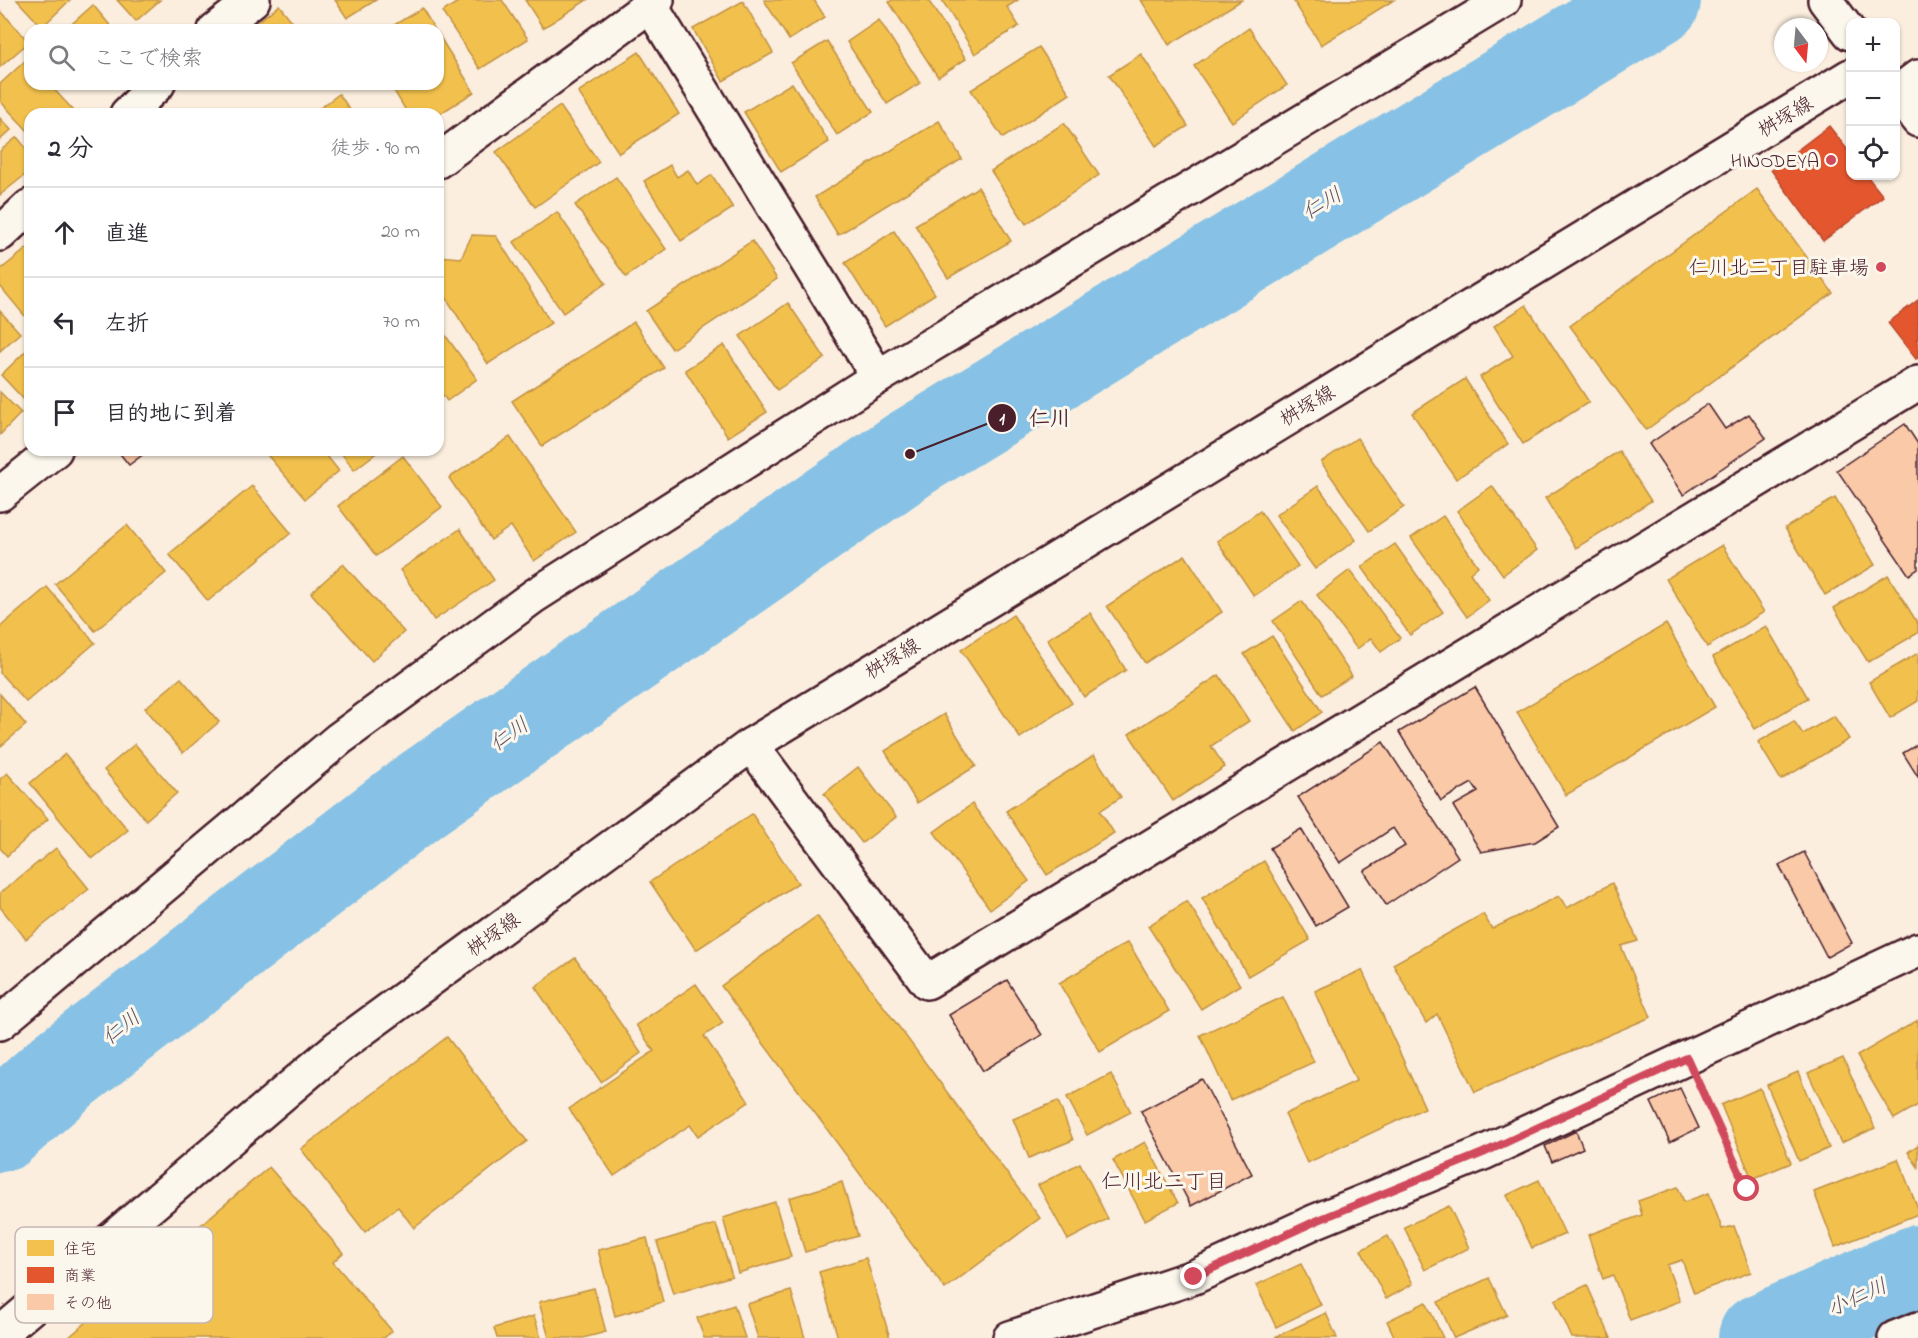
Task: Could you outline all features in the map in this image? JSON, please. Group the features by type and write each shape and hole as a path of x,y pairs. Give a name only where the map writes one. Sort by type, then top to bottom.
{"street":[{"path":"223,24 253,0"},
{"path":"0,1023 339,739 534,596 878,377 1504,0"},
{"path":"1825,0 1846,27"},
{"path":"444,157 651,2 878,377"},
{"name":"桝塚線","path":"126,1227 338,1047 751,745 1846,79"},
{"path":"1904,86 1918,120"},
{"path":"132,108 152,90"},
{"path":"0,234 24,212"},
{"path":"751,745 927,982 1918,383"},
{"path":"0,494 48,456"},
{"path":"1010,1338 1194,1277 1316,1221 1483,1153 1918,950"},
{"name":"桝塚線","path":"0,1334 15,1321"},
{"path":"1895,1338 1918,1329"}],"path":[{"path":"1687,1058 1747,1189"}],"building: 住宅":[{"path":"17,0 70,0 45,24 39,24"},
{"path":"117,0 160,0 136,21"},
{"path":"335,0 376,0 347,18"},
{"path":"461,0 502,0 528,39 480,69 442,12"},
{"path":"525,0 587,0 543,28"},
{"path":"764,0 814,0 825,17 789,40"},
{"path":"892,0 928,0 966,59 938,77 889,2"},
{"path":"942,0 1018,0 1007,7 1019,26 975,54"},
{"path":"1141,0 1242,0 1169,45"},
{"path":"1293,0 1394,0 1321,45"},
{"path":"743,1 773,53 723,81 693,29"},
{"path":"93,5 109,24 72,24"},
{"path":"279,5 294,24 255,24"},
{"path":"422,8 431,24 396,24"},
{"path":"0,10 24,36 24,46 0,67"},
{"path":"879,20 920,83 887,104 847,42"},
{"path":"1249,28 1287,85 1232,122 1194,66"},
{"path":"827,41 873,112 837,135 791,63"},
{"path":"444,44 474,92 444,111 444,108 404,108 394,90 444,90"},
{"path":"1039,47 1070,94 1003,138 971,90"},
{"path":"639,52 679,114 619,153 578,92"},
{"path":"1141,54 1188,126 1156,146 1109,75"},
{"path":"24,62 24,90 55,90 71,108 24,108 24,127 0,101 0,84"},
{"path":"792,83 829,142 781,172 744,112"},
{"path":"339,94 349,108 320,108"},
{"path":"560,106 599,162 535,207 496,152"},
{"path":"0,118 11,130 0,140"},
{"path":"939,121 962,159 838,235 815,197"},
{"path":"1064,123 1099,175 1026,224 991,171"},
{"path":"17,137 24,146 24,176 0,195 0,151"},
{"path":"670,165 677,177 688,170 697,185 712,175 733,208 681,241 644,181"},
{"path":"616,177 666,249 626,277 575,205"},
{"path":"978,187 1011,241 948,278 915,225"},
{"path":"1757,189 1833,293 1646,430 1570,326"},
{"path":"557,212 606,283 563,313 514,242"},
{"path":"894,231 935,294 885,326 845,263"},
{"path":"472,235 496,236 551,323 488,364 444,294 444,257 461,258"},
{"path":"752,241 777,279 672,349 646,311"},
{"path":"24,251 24,315 0,286 0,270"},
{"path":"788,303 825,358 777,390 740,336"},
{"path":"1526,305 1589,402 1523,444 1480,377 1513,356 1494,326"},
{"path":"0,311 20,333 0,351"},
{"path":"634,322 664,368 542,446 512,401"},
{"path":"444,333 477,379 447,401 444,397"},
{"path":"724,345 767,412 728,437 685,370"},
{"path":"24,353 24,400 1,375"},
{"path":"1465,379 1508,444 1456,479 1412,413"},
{"path":"0,392 21,413 0,435"},
{"path":"510,437 576,532 534,561 511,526 491,540 449,478"},
{"path":"1357,438 1404,507 1369,531 1321,462"},
{"path":"1619,451 1651,501 1576,548 1545,498"},
{"path":"268,456 327,456 339,471 305,499"},
{"path":"344,456 372,456 354,470"},
{"path":"403,456 442,507 376,556 338,506"},
{"path":"252,486 291,533 208,601 169,554"},
{"path":"1318,486 1356,540 1315,569 1276,515"},
{"path":"1492,486 1537,550 1503,575 1457,511"},
{"path":"1835,498 1875,565 1825,595 1785,528"},
{"path":"1260,511 1298,566 1254,596 1217,541"},
{"path":"1443,516 1478,566 1470,573 1489,600 1467,617 1411,538"},
{"path":"127,525 166,573 95,631 55,584"},
{"path":"460,529 494,580 434,620 400,570"},
{"path":"1395,544 1443,612 1410,635 1362,567"},
{"path":"1722,545 1764,612 1707,647 1666,579"},
{"path":"1185,555 1222,612 1145,663 1107,606"},
{"path":"343,564 404,632 372,661 311,593"},
{"path":"1350,570 1400,638 1381,652 1371,638 1357,649 1317,595"},
{"path":"1888,575 1918,624 1918,633 1868,662 1834,608"},
{"path":"47,587 95,643 26,702 0,673 0,627"},
{"path":"1302,601 1352,676 1322,695 1273,621"},
{"path":"1090,613 1126,670 1084,697 1047,639"},
{"path":"1013,615 1072,703 1020,738 961,650"},
{"path":"1666,624 1715,707 1566,795 1517,712"},
{"path":"1766,626 1808,698 1755,729 1713,657"},
{"path":"1272,636 1322,712 1295,731 1244,654"},
{"path":"1918,653 1918,701 1890,718 1869,682"},
{"path":"1219,675 1249,721 1211,746 1225,767 1173,801 1129,734"},
{"path":"181,678 219,722 183,753 145,708"},
{"path":"0,694 26,725 0,747"},
{"path":"944,714 976,766 917,803 885,751"},
{"path":"1834,716 1849,739 1781,780 1758,742 1794,721 1803,734"},
{"path":"135,744 177,793 146,820 104,770"},
{"path":"65,754 128,830 92,859 30,783"},
{"path":"1094,755 1121,797 1100,811 1114,833 1047,875 1006,811"},
{"path":"858,767 896,817 862,843 824,794"},
{"path":"7,773 48,819 7,856 0,848 0,779"},
{"path":"972,804 1029,881 990,909 934,832"},
{"path":"752,814 798,883 696,950 650,882"},
{"path":"56,848 89,889 26,939 0,907 0,893"},
{"path":"1264,861 1310,940 1248,976 1202,898"},
{"path":"1612,883 1638,941 1621,946 1651,1017 1475,1092 1437,1014 1426,1023 1393,964 1483,914 1492,929 1559,896 1567,908"},
{"path":"1187,901 1240,985 1201,1009 1148,926"},
{"path":"817,916 1040,1218 945,1289 721,986"},
{"path":"1128,942 1169,1011 1100,1052 1059,983"},
{"path":"575,958 641,1053 601,1082 535,987"},
{"path":"1362,970 1425,1108 1307,1163 1285,1114 1356,1081 1315,991"},
{"path":"696,984 723,1023 704,1036 749,1102 698,1136 690,1125 614,1176 569,1109 654,1051 636,1025"},
{"path":"1283,997 1314,1062 1230,1100 1200,1035"},
{"path":"1918,1020 1918,1105 1894,1119 1857,1056"},
{"path":"447,1037 527,1141 414,1228 398,1207 365,1232 301,1149"},
{"path":"1843,1058 1875,1128 1841,1143 1808,1073"},
{"path":"1798,1072 1829,1148 1799,1161 1767,1085"},
{"path":"1111,1074 1131,1112 1087,1135 1067,1097"},
{"path":"1760,1088 1791,1163 1752,1179 1721,1105"},
{"path":"1058,1101 1073,1140 1029,1158 1013,1119"},
{"path":"1145,1142 1178,1203 1145,1220 1113,1160"},
{"path":"1918,1145 1918,1167 1908,1152"},
{"path":"1898,1159 1918,1214 1835,1247 1814,1192"},
{"path":"1080,1163 1108,1219 1068,1240 1038,1185"},
{"path":"269,1167 343,1253 333,1262 392,1331 384,1338 68,1338 86,1323 213,1323 213,1227 198,1227"},
{"path":"1539,1180 1565,1234 1532,1248 1507,1195"},
{"path":"842,1182 858,1236 805,1252 789,1198"},
{"path":"1678,1187 1684,1202 1709,1193 1722,1229 1734,1226 1751,1272 1694,1293 1682,1260 1667,1265 1680,1301 1630,1320 1613,1275 1603,1279 1588,1235 1642,1215 1638,1201"},
{"path":"775,1202 791,1257 738,1273 723,1218"},
{"path":"1449,1206 1469,1248 1425,1270 1404,1227"},
{"path":"716,1224 732,1276 673,1294 657,1242"},
{"path":"1388,1236 1413,1284 1386,1299 1361,1250"},
{"path":"647,1238 663,1302 615,1316 598,1250"},
{"path":"866,1258 890,1338 838,1338 819,1272"},
{"path":"1301,1264 1321,1305 1276,1327 1256,1285"},
{"path":"1489,1278 1507,1315 1454,1338 1438,1302"},
{"path":"1587,1285 1611,1338 1572,1338 1555,1300"},
{"path":"594,1288 606,1332 583,1338 549,1338 539,1302"},
{"path":"791,1291 805,1338 758,1338 747,1304"},
{"path":"1426,1302 1443,1338 1395,1338 1387,1321"},
{"path":"734,1305 745,1338 704,1338 697,1318"},
{"path":"1326,1313 1337,1338 1275,1337"},
{"path":"534,1316 541,1338 497,1338 494,1328"}],"building: 商業":[{"path":"1829,126 1846,148 1846,180 1870,180 1883,196 1823,241 1771,170"},
{"path":"1918,300 1918,358 1916,359 1888,323"}],"building: その他":[{"path":"1708,404 1725,429 1749,414 1766,438 1683,495 1649,444"},
{"path":"1905,424 1918,444 1918,569 1909,575 1837,470"},
{"path":"122,456 141,456 129,465"},
{"path":"1475,687 1559,827 1535,842 1481,852 1453,806 1478,792 1472,783 1441,801 1399,732"},
{"path":"1383,742 1458,857 1386,905 1364,871 1405,846 1393,828 1340,863 1298,797"},
{"path":"1918,744 1918,777 1903,753"},
{"path":"1301,829 1348,907 1316,926 1270,848"},
{"path":"1804,852 1852,943 1827,957 1779,865"},
{"path":"1007,980 1042,1035 983,1071 949,1015"},
{"path":"1202,1079 1252,1174 1191,1206 1141,1111"},
{"path":"1680,1088 1699,1128 1670,1142 1651,1102"},
{"path":"1576,1131 1583,1148 1552,1162 1545,1146"}],"waterway":[{"name":"仁川","path":"0,1127 63,1071 418,797 910,454 1656,0"},
{"name":"小仁川","path":"1763,1338 1918,1270"}],"place":[{"name":"HINODEYA","path":"1831,160"},
{"name":"仁川北二丁目駐車場","path":"1881,267"},
{"name":"仁川","path":"910,454"}],"district":[{"name":"仁川北二丁目","path":"1164,1181"}],"route":[{"path":"1194,1277 1316,1221 1483,1153 1687,1058 1747,1189"}]}
